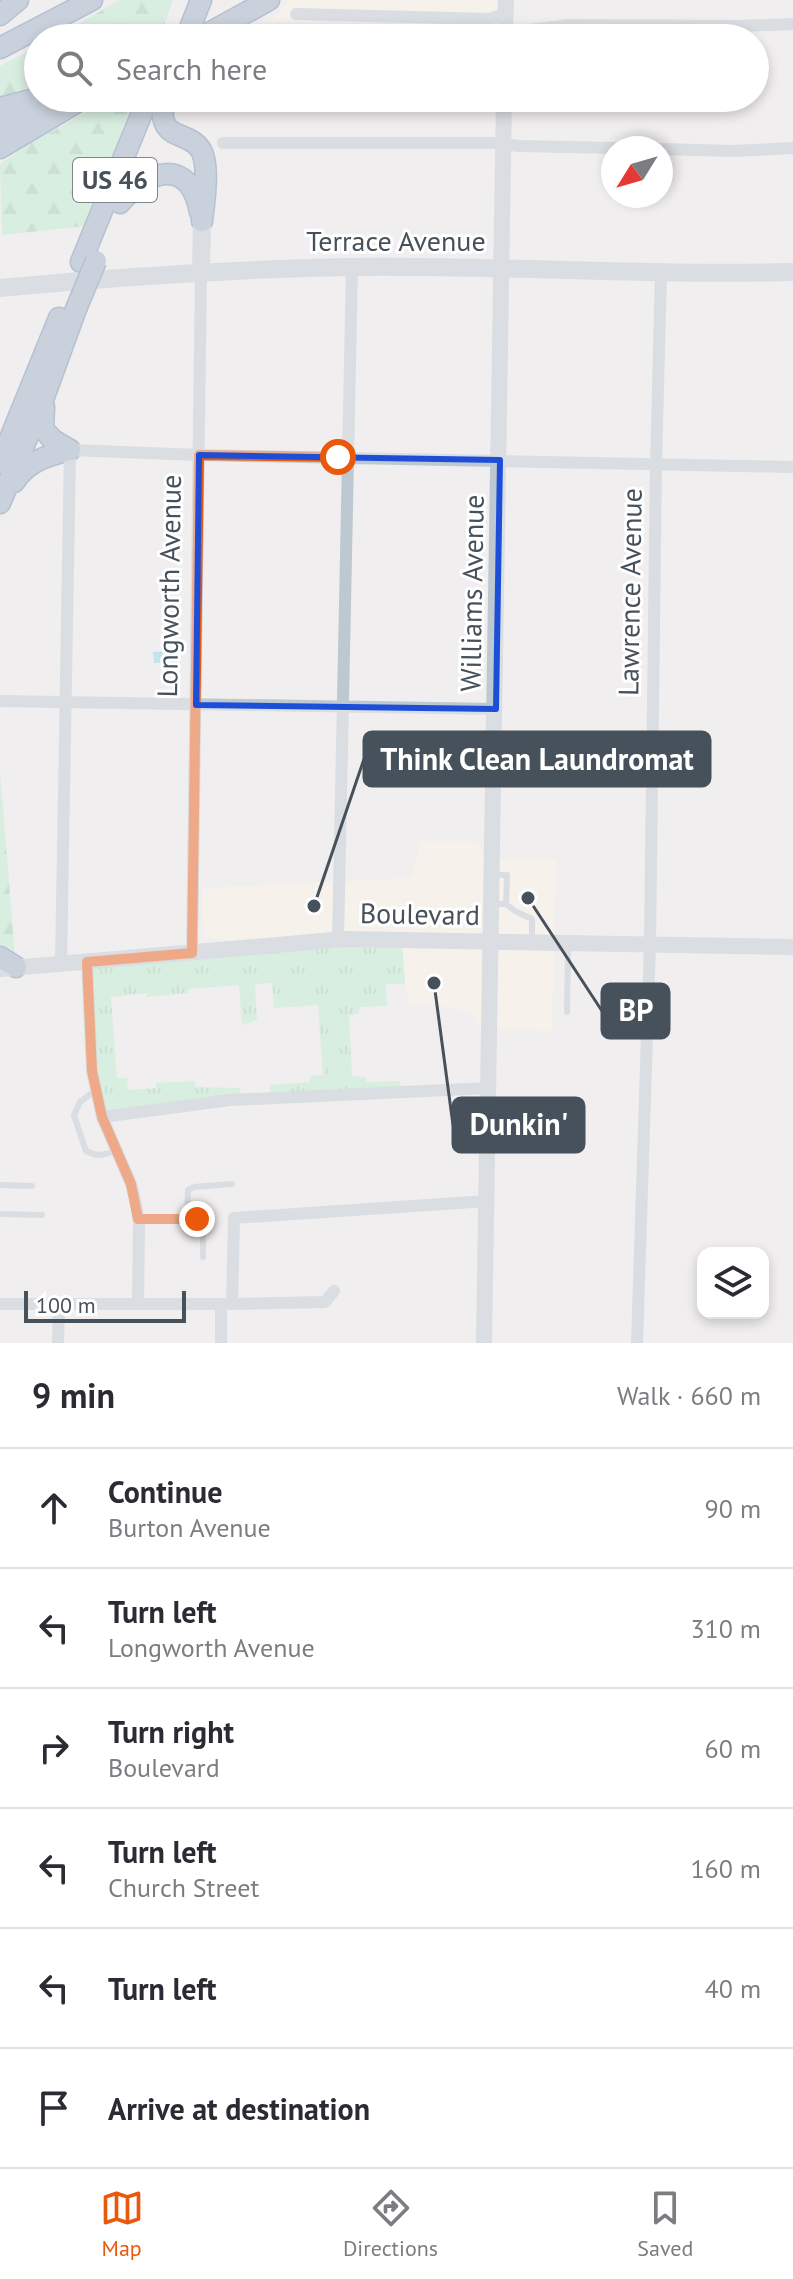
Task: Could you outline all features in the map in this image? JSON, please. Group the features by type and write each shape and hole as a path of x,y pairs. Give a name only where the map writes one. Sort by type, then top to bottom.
{"highway":[{"path":"0,5 5,0"},
{"path":"0,15 18,0"},
{"path":"46,24 92,0"},
{"path":"187,24 188,0"},
{"path":"191,24 201,0"},
{"path":"206,24 248,0"},
{"path":"213,24 269,0"},
{"path":"0,48 24,35"},
{"path":"0,108 24,102"},
{"path":"0,126 34,112"},
{"path":"0,148 60,112"},
{"name":"US 46","path":"0,463 4,443 70,309 143,112"},
{"name":"US 46","path":"89,262 120,203 157,112"},
{"path":"163,112 167,127 196,145 203,156 205,192 202,221"},
{"path":"120,203 147,178 168,174 180,178 194,192 202,221"},
{"name":"US 46","path":"1,501 44,397 70,309"},
{"path":"44,397 43,429 53,440 70,450"},
{"path":"1,501 21,472 44,456 70,450"}],"main road":[{"name":"Longworth Avenue","path":"201,272 202,221"},
{"name":"Terrace Avenue","path":"0,288 201,272 352,267 793,272"}],"street":[{"path":"296,14 489,19 506,7"},
{"path":"769,25 793,24"},
{"name":"Williams Avenue","path":"484,1343 491,941 499,904 493,875 504,112"},
{"path":"223,143 601,147"},
{"path":"673,149 793,148"},
{"path":"338,940 352,267"},
{"name":"Longworth Avenue","path":"192,953 201,272"},
{"name":"Lawrence Avenue","path":"637,1343 650,943 661,272"},
{"path":"61,964 70,450 793,467"},
{"path":"0,701 496,709"},
{"name":"Boulevard","path":"5,965 61,964 338,940 793,947"},
{"path":"87,962 90,1045 96,1090 102,1117 131,1184 138,1219 138,1304"},
{"path":"102,1117 230,1100 489,1088"},
{"path":"221,1343 234,1218 487,1201"},
{"path":"0,1304 325,1302 334,1291"},
{"path":"58,1343 59,1304"}],"lane":[{"path":"499,904 532,919 532,942"},
{"path":"567,1012 568,942"},
{"path":"96,1090 80,1102 74,1115 86,1151 94,1155 116,1151"},
{"path":"187,1219 188,1190 232,1184"},
{"path":"0,1185 32,1186"},
{"path":"0,1214 42,1215"},
{"path":"138,1219 201,1220 203,1257"}],"highlighted area":[{"path":"199,455 500,460 496,709 196,705"}],"shaded area":[{"path":"290,0 506,0 487,14 270,23"},
{"path":"421,841 478,841 485,860 556,860 552,1031 480,1030 473,1013 436,1005 409,1004 399,963 204,937 201,888 411,878"}],"green space":[{"path":"119,0 173,0 165,24 78,24"},
{"path":"24,53 24,92 0,97 0,66"},
{"path":"87,112 129,112 86,226 2,235 0,164 27,145"},
{"path":"0,771 15,956 0,947"},
{"path":"402,940 405,984 386,984 387,1006 361,1007 358,1014 349,1015 352,1076 365,1077 366,1082 400,1081 400,1092 269,1098 270,1085 310,1082 310,1076 323,1075 318,1005 274,1008 272,983 255,984 257,1020 242,1025 239,985 188,989 188,993 111,997 117,1078 127,1078 128,1090 156,1088 156,1083 194,1081 195,1087 240,1088 241,1099 102,1117 87,962"}],"water":[{"path":"176,651 177,663 154,663 153,652"}],"place":[{"name":"BP","path":"528,898"},
{"name":"Think Clean Laundromat","path":"314,906"},
{"name":"Dunkin'","path":"434,983"}],"route":[{"path":"197,1219 138,1219 131,1184 102,1117 92,1071 87,962 192,953 199,455 338,457"}]}
